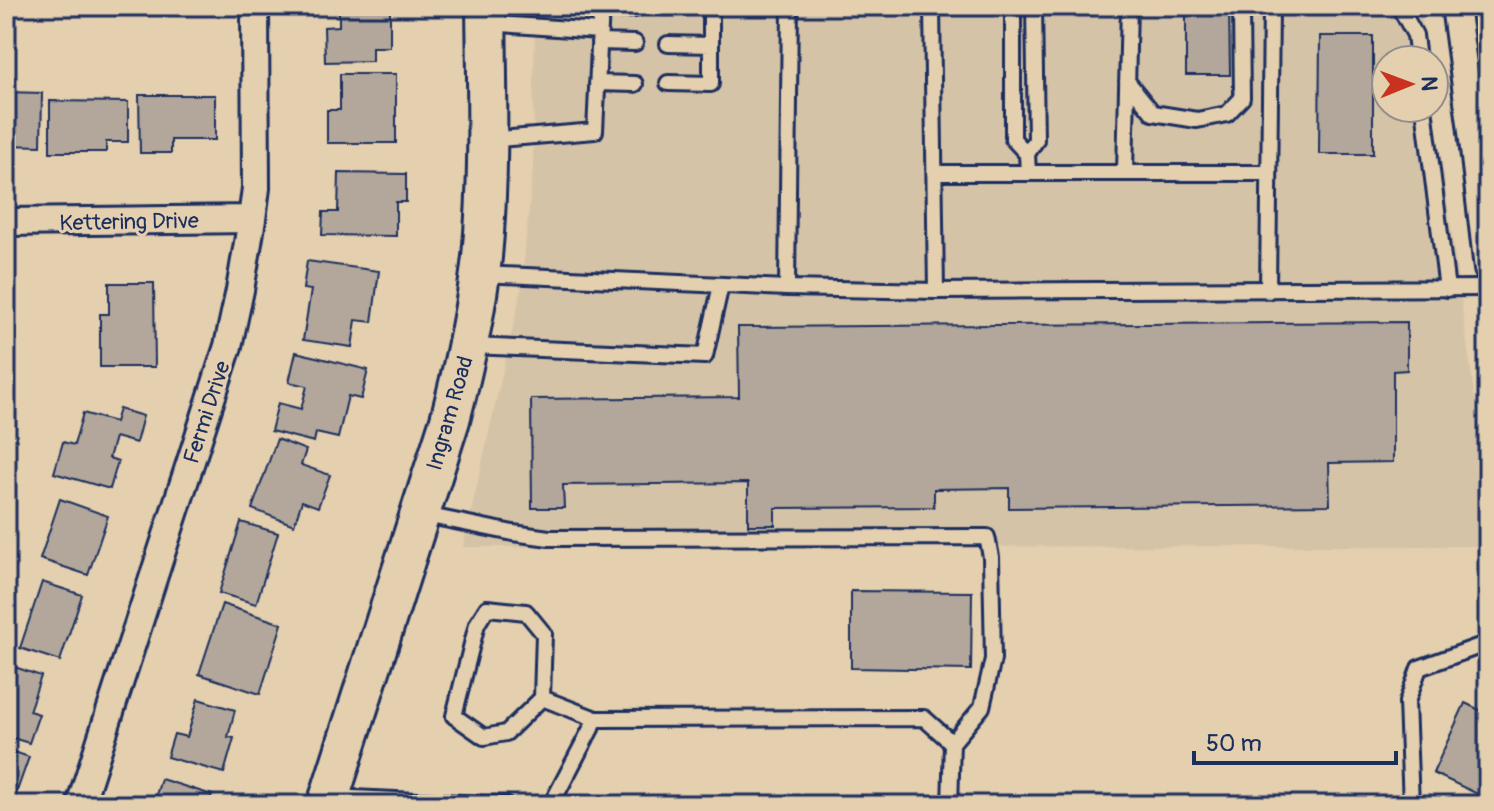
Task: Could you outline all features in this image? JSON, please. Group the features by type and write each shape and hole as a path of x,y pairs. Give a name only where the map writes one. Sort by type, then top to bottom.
{"street":[{"name":"Fermi Drive","path":"80,805 228,346 256,188 255,6"},
{"path":"1455,6 1480,124 1488,269"},
{"name":"Ingram Road","path":"328,801 450,420 468,346 479,273 487,140 486,14"},
{"name":"Kettering Drive","path":"6,222 252,219"}],"lane":[{"path":"665,7 681,6"},
{"path":"668,83 711,84 711,6"},
{"path":"787,288 790,6"},
{"path":"932,6 936,291"},
{"path":"1013,6 1013,139 1027,154"},
{"path":"1028,173 1027,154 1036,140 1034,6"},
{"path":"1125,172 1129,6"},
{"path":"1127,81 1153,113 1197,120 1227,114 1242,98 1241,11 1247,6"},
{"path":"1268,291 1271,6"},
{"path":"1399,6 1415,35 1416,44"},
{"path":"487,140 595,131 600,8 635,9"},
{"path":"486,14 635,43"},
{"path":"668,44 711,45"},
{"path":"597,83 635,84"},
{"path":"1426,124 1447,289"},
{"path":"936,173 1268,173"},
{"path":"479,273 787,288 936,291 1488,288"},
{"path":"468,346 705,356 721,285"},
{"path":"420,514 549,538 987,537 991,557 993,659 982,707 952,743 950,805"},
{"path":"487,608 526,612 544,634 542,698 506,733 484,737 454,716 477,624 487,608"},
{"path":"1411,805 1407,702 1419,668 1488,643"},
{"path":"542,698 596,719 924,718 952,743"},
{"path":"551,805 596,719"},
{"path":"328,801 506,805"}],"shaded area":[{"path":"535,6 1420,6 1426,44 1370,44 1370,124 1437,124 1488,494 1488,546 463,547 521,292 533,167"}],"building":[{"path":"339,6 390,6 390,47 372,47 372,61 325,62 324,27 339,26"},
{"path":"1186,6 1229,6 1230,75 1186,75"},
{"path":"1320,36 1373,36 1373,44 1370,44 1370,124 1373,124 1373,154 1319,154"},
{"path":"340,74 396,74 396,143 327,143 327,110 340,110"},
{"path":"6,92 42,93 41,146 6,145"},
{"path":"139,95 215,95 215,140 171,140 171,153 140,153"},
{"path":"50,101 128,102 128,142 106,142 106,152 50,152"},
{"path":"339,173 406,174 406,202 396,202 396,236 322,235 323,212 338,212"},
{"path":"307,261 379,271 372,322 356,320 352,347 303,340 311,290 303,289"},
{"path":"109,283 154,283 155,367 100,367 100,314 109,314"},
{"path":"1407,322 1407,370 1393,371 1393,462 1329,463 1330,505 1009,508 1009,488 934,489 934,507 775,508 775,525 748,525 748,483 563,485 564,508 532,508 531,399 739,397 738,327"},
{"path":"296,352 368,370 361,399 348,396 338,438 316,433 314,442 271,431 278,403 301,409 307,386 289,382"},
{"path":"119,409 143,416 136,443 115,437 109,458 118,461 110,489 54,473 63,442 74,445 83,413 115,422"},
{"path":"277,439 306,450 301,465 330,475 318,507 302,501 294,525 252,509"},
{"path":"60,499 108,516 88,575 40,559"},
{"path":"241,522 278,533 256,604 219,593"},
{"path":"42,582 82,595 60,661 20,648"},
{"path":"851,591 972,592 971,670 851,668"},
{"path":"222,604 282,624 260,694 199,674"},
{"path":"6,664 41,676 29,711 39,714 29,743 6,736"},
{"path":"198,699 235,710 228,737 234,738 224,773 167,757 174,734 187,737"},
{"path":"1465,703 1488,714 1488,799 1433,773"},
{"path":"6,749 29,757 12,805 6,805"},
{"path":"161,779 212,795 209,805 153,805"}]}
